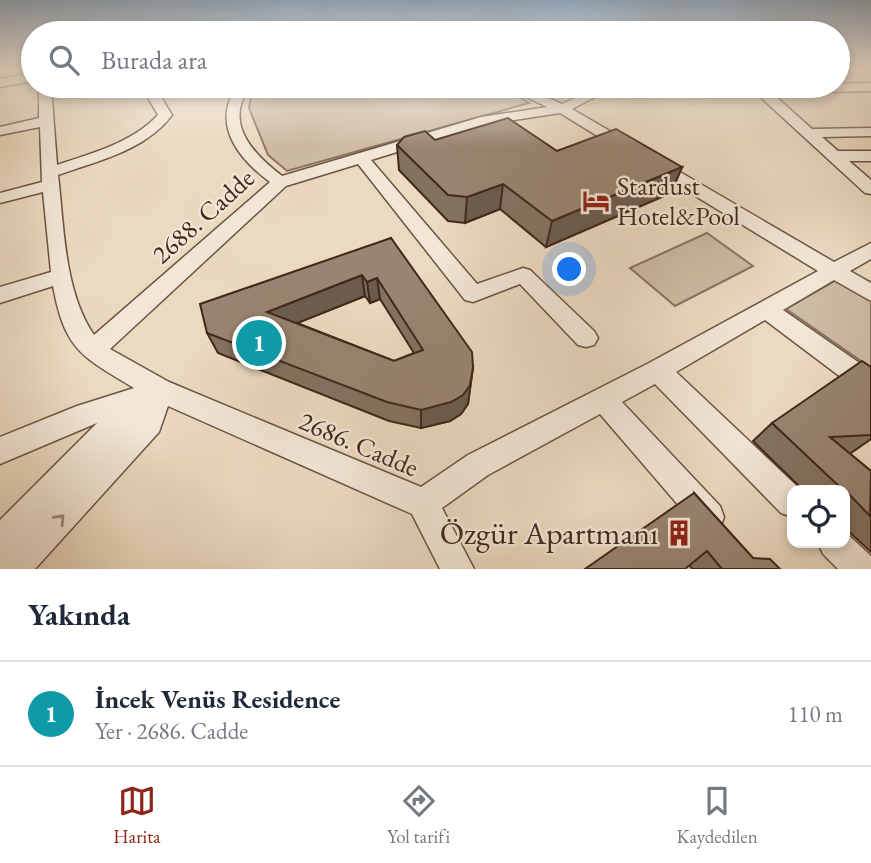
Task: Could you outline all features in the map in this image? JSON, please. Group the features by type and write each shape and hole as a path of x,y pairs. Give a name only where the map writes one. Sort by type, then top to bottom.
{"street":[{"name":"2686. Cadde","path":"46,98 50,179 61,276 71,320 92,351 160,390 423,503 478,465 658,370 871,250"},
{"path":"0,198 50,179 158,126 165,115 155,98"},
{"path":"235,98 233,132 244,152 264,172 280,182"},
{"path":"537,98 562,109 871,293"},
{"name":"2688. Cadde","path":"92,351 280,182 363,160 486,120 562,109 585,98"},
{"path":"768,98 871,190"},
{"path":"0,131 47,121"},
{"path":"809,133 871,132"},
{"path":"835,156 871,156"},
{"path":"363,160 473,294 523,275 586,338"},
{"path":"0,295 61,276"},
{"path":"765,308 871,385"},
{"path":"658,370 787,497"},
{"path":"0,451 77,418 160,390"},
{"path":"0,543 126,412 160,390"},
{"path":"13,569 150,423 160,390"},
{"path":"603,399 729,539"},
{"path":"423,503 458,569"},
{"path":"839,548 861,569"}],"shaded area":[{"path":"251,98 520,98 529,103 287,171 268,155 249,108"},
{"path":"707,233 753,266 675,306 630,268"},
{"path":"840,278 871,297 871,368 786,309"}],"building":[{"path":"508,118 557,151 616,129 682,167 552,221 503,184 467,197 448,195 397,145 404,137 425,131 435,140"},
{"path":"391,238 472,352 470,385 463,395 451,402 421,410 387,402 207,333 200,304","holes":["362,275 367,282 377,278 423,350 394,361 267,312"]},
{"path":"862,361 871,367 871,435 830,437 871,471 870,516 850,495 850,485 838,485 772,423"},
{"name":"Özgür Apartmanı","path":"694,493 753,558 770,559 780,569 722,569 707,551 685,569 585,569"}],"place":[{"name":"Stardust Hotel&Pool","path":"596,201"},
{"name":"İncek Venüs Residence","path":"259,343"},
{"name":"Özgür Apartmanı","path":"679,533"}]}
